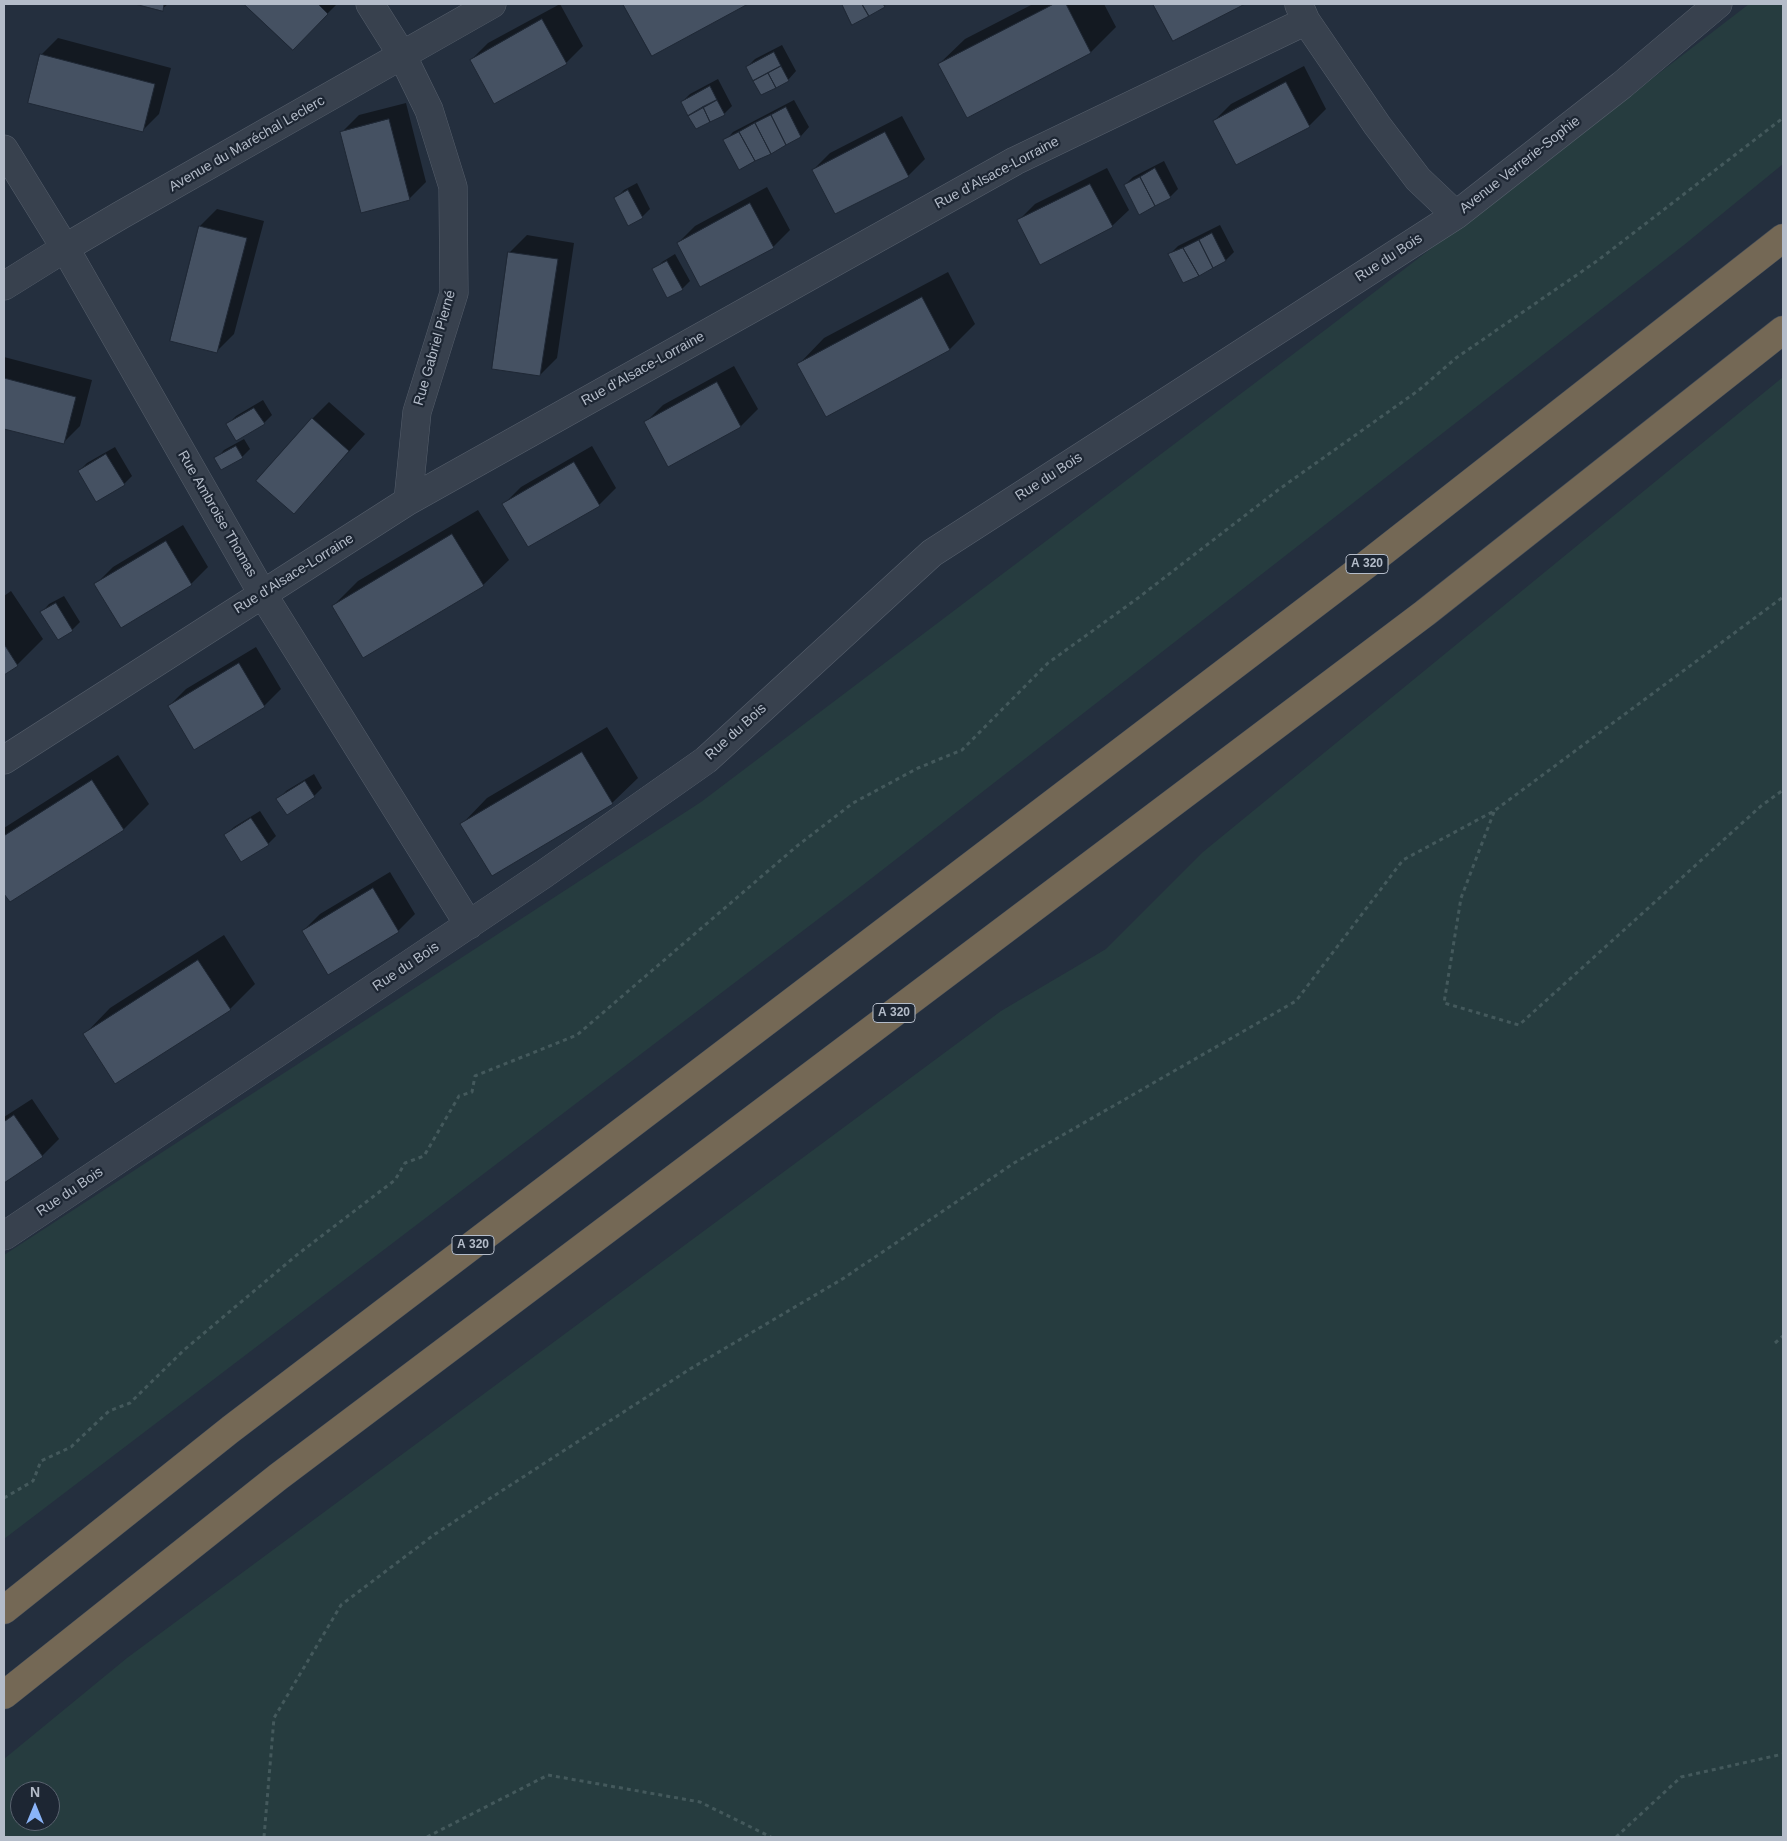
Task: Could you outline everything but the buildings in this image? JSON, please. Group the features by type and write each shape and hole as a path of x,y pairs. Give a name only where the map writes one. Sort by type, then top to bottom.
{"highway":[{"name":"A 320","path":"4,1610 231,1429 1350,577 1783,238"},
{"name":"A 320","path":"4,1695 278,1477 1425,613 1783,330"}],"street":[{"name":"Rue Gabriel Pierné","path":"370,4 402,55 429,110 453,187 454,293 417,412 408,501"},
{"name":"Avenue du Maréchal Leclerc","path":"4,286 65,248 492,4"},
{"name":"Avenue Verrerie-Sophie","path":"1302,12 1377,125 1418,179 1456,215 1622,85 1718,4"},
{"name":"Rue d'Alsace-Lorraine","path":"4,760 408,501 1014,161 1302,12"},
{"name":"Rue Ambroise Thomas","path":"4,149 65,248 262,593 469,925"},
{"name":"Rue du Bois","path":"4,1236 469,925 706,760 932,552 1456,215"}],"path":[{"path":"4,1498 33,1481 41,1461 71,1447 109,1411 130,1403 191,1344 298,1254 395,1180 404,1163 424,1156 459,1096 472,1092 475,1076 577,1035 797,846 846,808 918,768 962,750 1048,663 1138,598 1278,490 1419,390 1456,358 1598,260 1783,118"},
{"path":"264,1837 274,1718 341,1605 435,1534 690,1369 844,1278 1014,1163 1296,1001 1403,860 1494,812 1783,597"},
{"path":"1494,812 1461,898 1444,1003 1520,1025 1761,806 1783,790"},
{"path":"1783,1336 1775,1343 1783,1341"},
{"path":"1616,1837 1681,1777 1783,1754"},
{"path":"427,1837 548,1775 700,1802 770,1837"}],"green space":[{"path":"1749,4 1783,4 1783,164 1684,245 863,885 4,1539 4,1255 701,802 1329,327"},
{"path":"1783,377 1783,1837 4,1837 4,1759 127,1658 1001,1011 1106,949 1203,852"}]}
